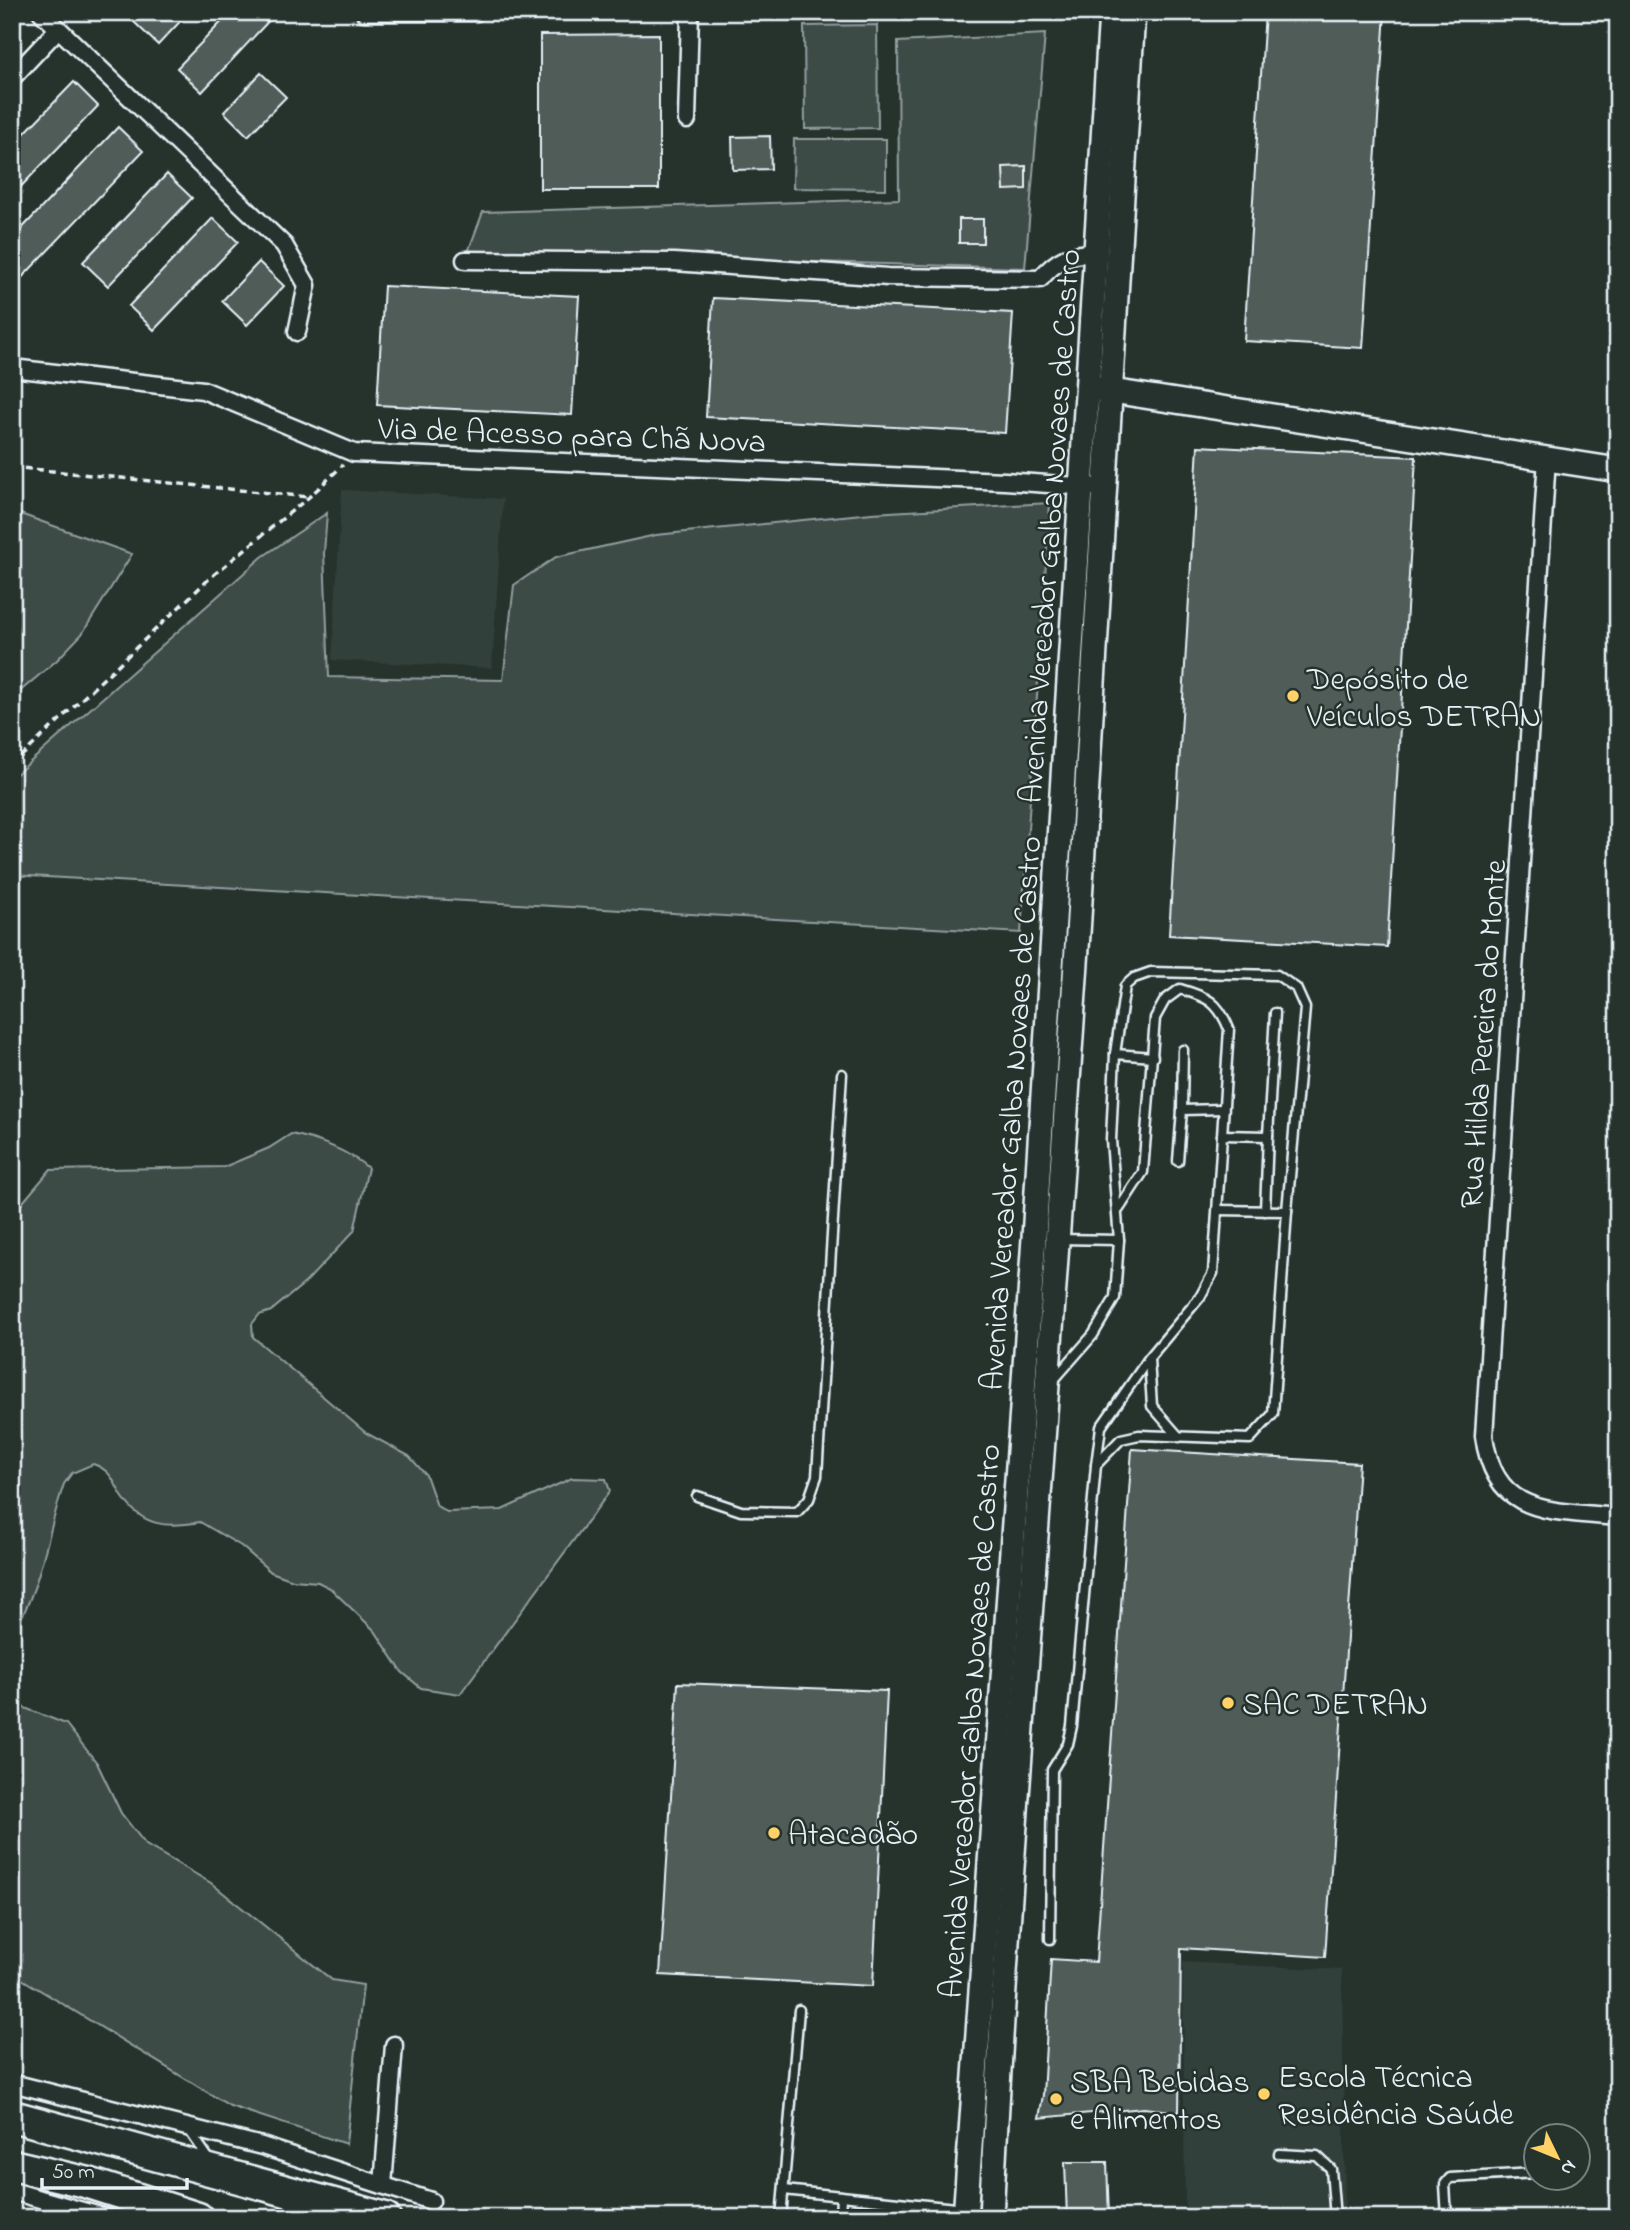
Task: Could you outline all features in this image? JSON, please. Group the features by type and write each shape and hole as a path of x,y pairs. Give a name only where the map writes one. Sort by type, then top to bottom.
{"highway":[{"path":"12,2116 385,2218"},
{"path":"12,2165 85,2182 198,2218"}],"street":[{"path":"41,12 284,245 307,285 297,332"},
{"path":"365,12 476,12"},
{"path":"687,120 690,12"},
{"name":"Avenida Vereador Galba Novaes de Castro","path":"965,2213 1034,1238 1098,253 1111,12"},
{"name":"Avenida Vereador Galba Novaes de Castro","path":"991,2218 1002,1997 1058,1238 1112,391 1133,12"},
{"path":"12,78 58,29"},
{"path":"465,260 649,261 887,277 1040,279 1054,263 1078,252 1098,253"},
{"path":"12,368 203,390 354,453"},
{"path":"1089,388 1618,470"},
{"name":"Via de Acesso para Chã Nova","path":"354,453 1106,488"},
{"name":"Rua Hilda Pereira do Monte","path":"1546,458 1484,1436 1487,1453 1505,1491 1521,1502 1545,1509 1618,1517"},
{"path":"383,2185 394,2045"},
{"path":"12,2083 188,2130 262,2146 431,2201"},
{"path":"12,2191 107,2218"}],"lane":[{"path":"1047,1387 1093,1335 1115,1298 1119,1209 1111,1140 1115,1054 1125,986 1134,978 1151,972 1278,975 1296,988 1305,1008 1273,1414 1250,1439 1139,1435 1121,1439 1096,1465"},
{"path":"1050,1939 1052,1770 1068,1744 1072,1726 1101,1427 1149,1358 1200,1297 1213,1273 1229,1029 1223,1014 1208,998 1180,989 1165,999 1155,1018 1143,1172 1119,1209"},
{"path":"1265,1211 1275,1013"},
{"path":"1178,1161 1183,1051"},
{"path":"1115,1054 1153,1057"},
{"path":"697,1496 741,1511 797,1511 809,1499 817,1476 842,1074"},
{"path":"1182,1110 1223,1109"},
{"path":"1222,1135 1268,1136"},
{"path":"1218,1210 1287,1211"},
{"path":"1034,1238 1119,1240"},
{"path":"1149,1358 1152,1406 1179,1437"},
{"path":"781,2218 799,2010"},
{"path":"188,2130 219,2174"},
{"path":"1279,2154 1317,2157 1331,2169 1335,2218"},
{"path":"1447,2218 1446,2184 1450,2178 1522,2175"},
{"path":"784,2190 965,2213"},
{"path":"840,2218 841,2196"}],"path":[{"name":"Via de Acesso para Chã Nova","path":"12,765 211,577 309,497 354,453"},
{"path":"12,467 309,497"}],"shaded area":[{"path":"877,25 878,128 805,129 804,26"},
{"path":"1045,34 1025,268 468,252 483,212 899,199 898,42"},
{"path":"794,139 886,139 886,189 793,188"},
{"path":"342,490 503,499 492,668 332,660"},
{"path":"1050,503 1021,933 12,875 12,778 262,557 327,513 324,553 329,677 503,680 514,585 556,557 656,535 872,513"},
{"path":"12,511 132,554 82,634 57,660 12,698"},
{"path":"291,1134 331,1146 368,1168 354,1231 306,1282 271,1311 259,1315 252,1324 253,1337 366,1433 409,1456 426,1475 437,1506 447,1512 502,1510 572,1478 606,1479 610,1491 460,1694 421,1688 402,1672 375,1631 330,1588 318,1582 293,1580 271,1572 241,1546 200,1522 166,1525 147,1519 130,1506 108,1473 93,1464 72,1473 64,1484 37,1580 12,1634 12,1215 50,1170 224,1167 269,1148"},
{"path":"12,1703 66,1724 97,1763 121,1813 146,1845 211,1883 332,1980 363,1985 346,2144 230,2106 12,1973"},
{"name":"Escola Técnica Residência Saúde","path":"1183,1962 1342,1970 1345,2218 1185,2218"}],"building":[{"path":"142,12 189,12 158,45 133,21"},
{"path":"231,12 277,12 202,92 177,68"},
{"path":"1265,12 1385,12 1363,348 1244,341"},
{"path":"659,34 659,189 540,189 540,35"},
{"path":"261,73 286,97 248,136 224,112"},
{"path":"74,82 98,106 12,196 12,156 19,149 14,144"},
{"path":"118,127 143,151 12,288 12,239"},
{"path":"770,136 771,169 733,170 732,137"},
{"path":"1026,166 1026,189 1004,190 1003,167"},
{"path":"167,174 192,198 108,286 83,262"},
{"path":"213,218 238,242 154,330 129,306"},
{"path":"959,219 983,219 983,243 959,243"},
{"path":"259,262 284,286 247,325 222,301"},
{"path":"384,286 579,296 572,415 377,405"},
{"path":"713,298 1013,313 1005,433 706,417"},
{"name":"Depósito de Veículos DETRAN","path":"1198,446 1416,457 1387,947 1169,935"},
{"name":"SAC DETRAN","path":"1132,1449 1359,1463 1325,1957 1181,1948 1179,2112 1144,2108 1039,2118 1043,2095 1051,1959 1096,1962"},
{"name":"Atacadão","path":"678,1683 887,1691 873,1986 660,1975"},
{"path":"1065,2162 1107,2162 1109,2218 1067,2218"}],"place":[{"name":"Depósito de Veículos DETRAN","path":"1293,696"},
{"name":"SAC DETRAN","path":"1228,1703"},
{"name":"Atacadão","path":"774,1833"},
{"name":"Escola Técnica Residência Saúde","path":"1264,2094"},
{"name":"SBA Bebidas e Alimentos","path":"1056,2099"}]}
